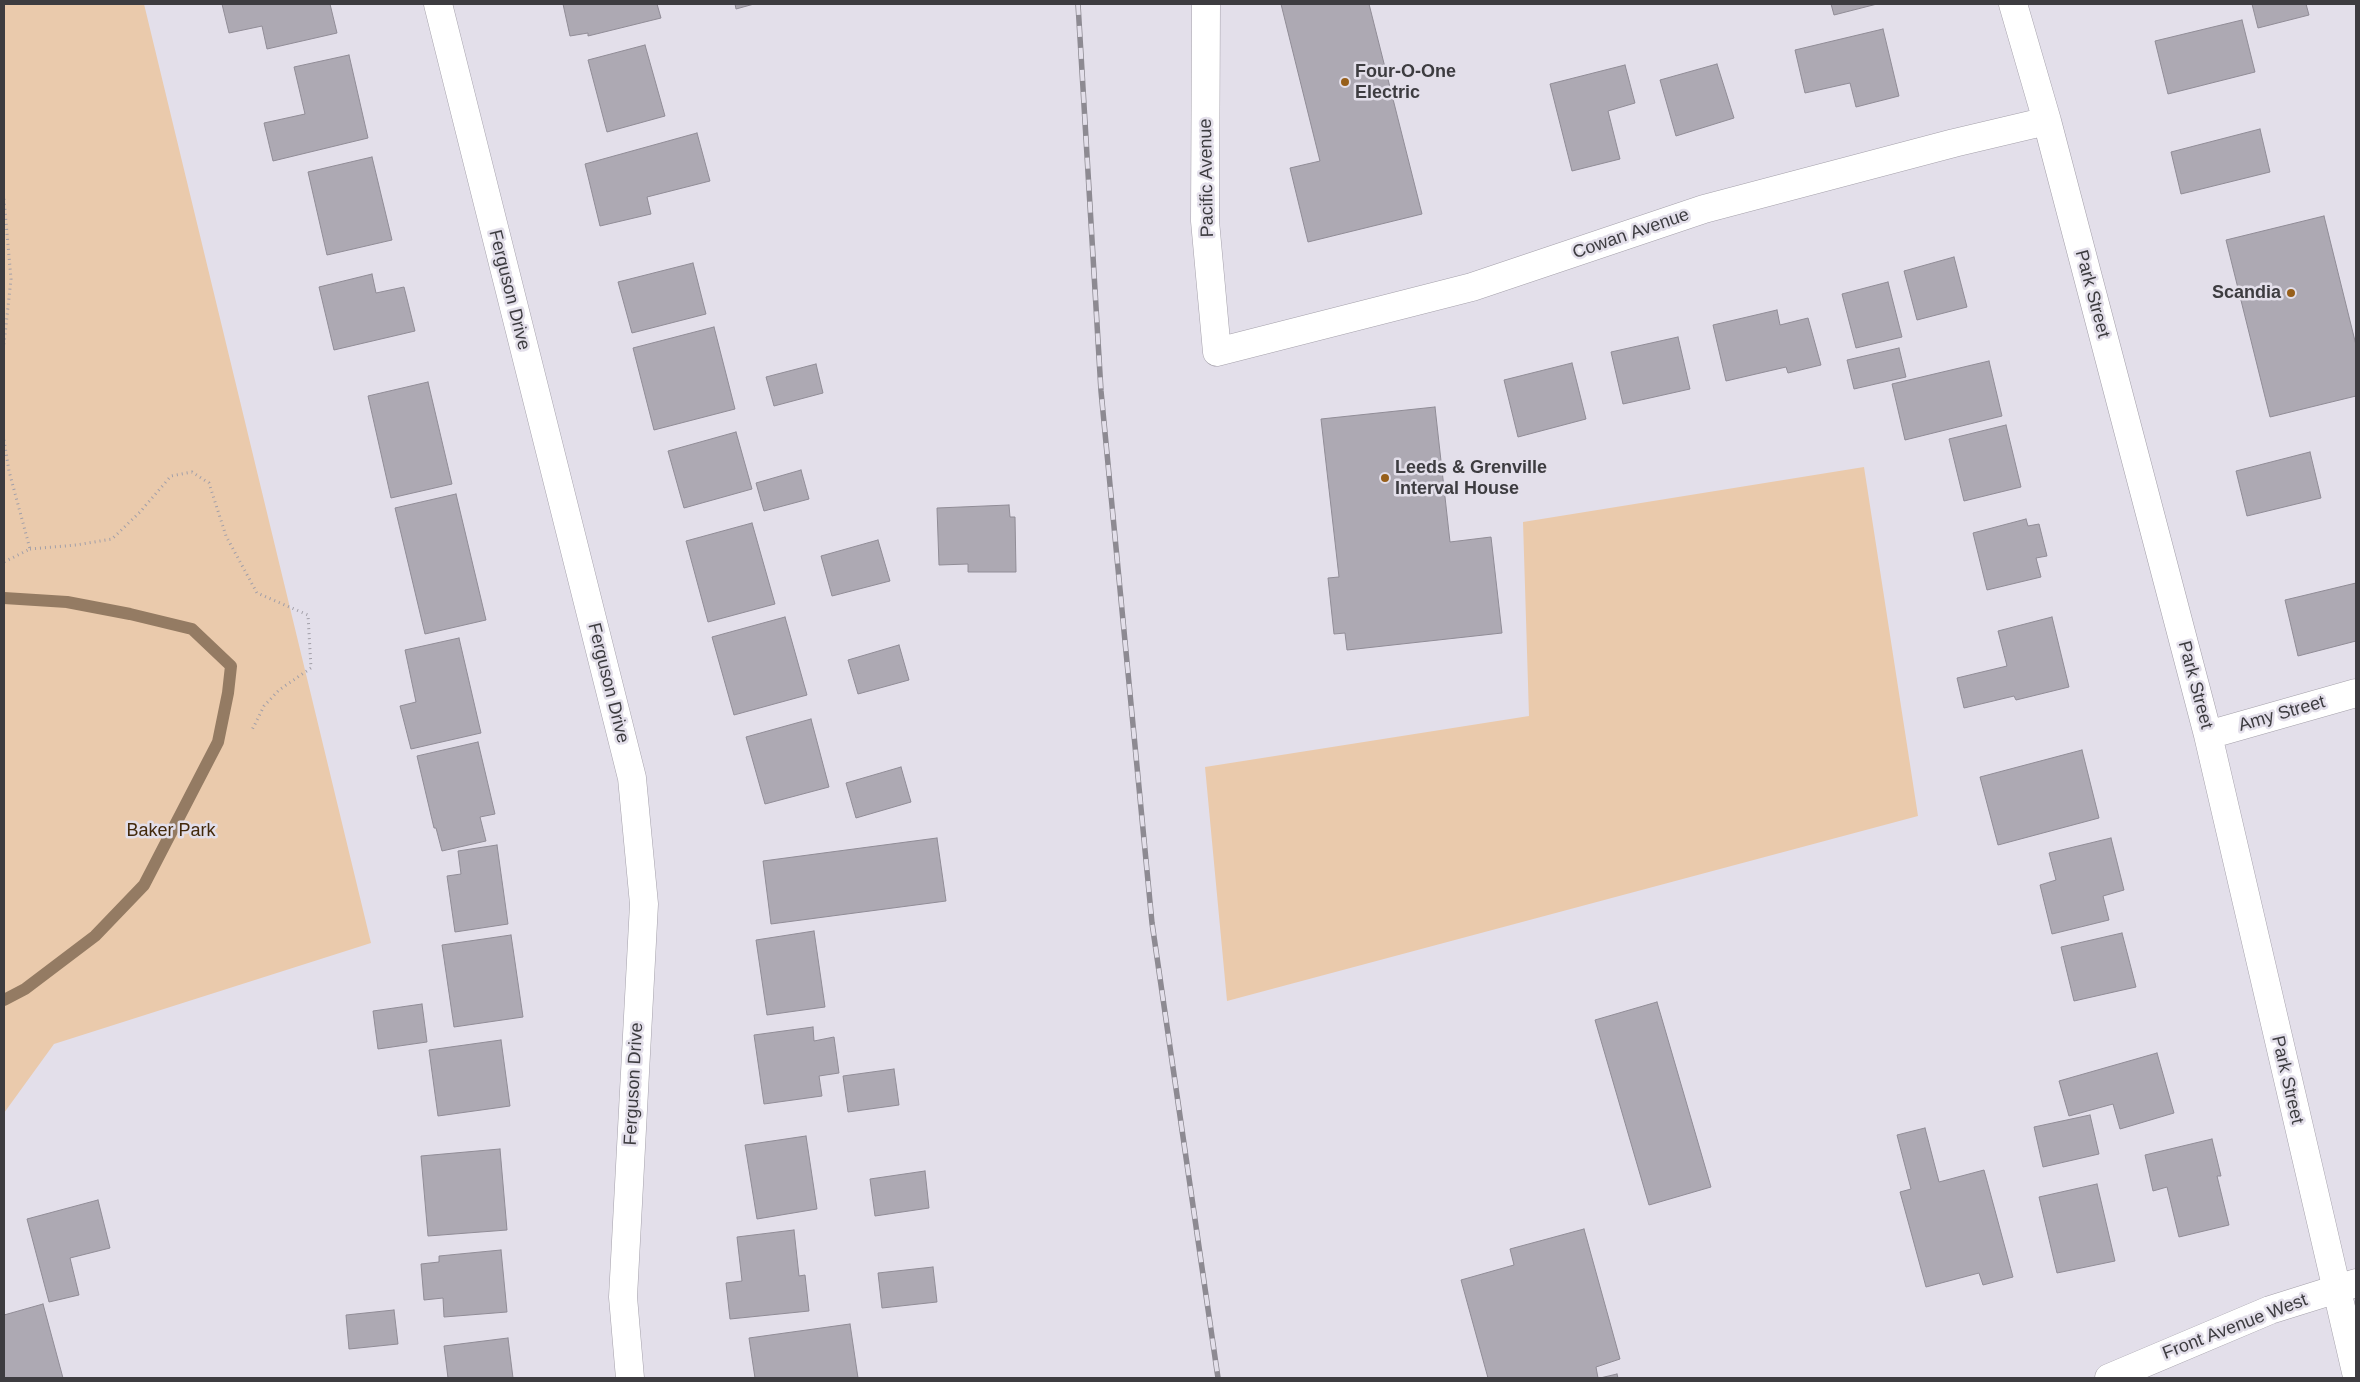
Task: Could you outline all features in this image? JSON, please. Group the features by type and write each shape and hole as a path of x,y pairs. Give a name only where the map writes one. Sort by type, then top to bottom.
{"street":[{"name":"Ferguson Drive","path":"438,4 632,778 644,904 623,1297 630,1378"},
{"name":"Pacific Avenue","path":"1206,4 1205,221 1217,352"},
{"name":"Park Street","path":"2013,4 2047,121 2208,735 2346,1286 2356,1372"},
{"name":"Cowan Avenue","path":"1217,352 1472,287 1704,209 1954,143 2047,121"},
{"name":"Amy Street","path":"2208,735 2356,693"},
{"name":"Front Avenue West","path":"2108,1378 2270,1310 2346,1286"}],"path":[{"path":"4,200 11,279 4,344"},
{"path":"4,440 9,471 30,549"},
{"path":"4,562 30,549 76,545 112,539 140,512 172,476 192,472 209,483 226,536 257,593 308,615 311,668 279,690 264,706 252,730"}],"green space":[{"name":"Baker Park","path":"4,4 144,4 371,943 54,1044 4,1113"},
{"path":"1864,467 1918,816 1227,1001 1205,767 1529,716 1523,522"}],"building":[{"path":"222,4 330,4 337,33 267,49 262,26 229,33"},
{"path":"563,4 657,4 661,18 588,36 588,33 570,36"},
{"path":"735,4 754,4 736,9"},
{"name":"Four-O-One Electric","path":"1281,4 1369,4 1422,214 1308,242 1290,168 1320,161"},
{"path":"1831,4 1877,4 1834,15"},
{"path":"2252,4 2306,4 2309,15 2258,28"},
{"path":"2242,20 2255,72 2168,94 2155,41"},
{"path":"1883,29 1899,96 1856,107 1850,83 1805,93 1795,50"},
{"path":"645,45 665,116 607,132 588,60"},
{"path":"349,55 368,138 273,161 264,123 305,114 294,67"},
{"path":"1717,64 1734,118 1676,136 1660,80"},
{"path":"1625,65 1635,103 1608,111 1620,159 1572,171 1550,84"},
{"path":"2260,129 2270,172 2181,194 2171,152"},
{"path":"697,133 710,181 647,197 651,214 600,226 585,164"},
{"path":"372,157 392,240 327,255 308,172"},
{"name":"Scandia","path":"2324,216 2356,345 2356,396 2270,417 2226,240"},
{"path":"1954,257 1967,307 1917,320 1904,271"},
{"path":"693,263 706,314 632,333 618,282"},
{"path":"372,274 376,293 404,287 415,331 334,350 319,287"},
{"path":"1888,282 1902,337 1856,348 1842,294"},
{"path":"1777,310 1780,325 1808,318 1821,365 1788,373 1786,367 1726,381 1713,325"},
{"path":"714,327 735,409 654,430 633,348"},
{"path":"1678,337 1690,389 1623,404 1611,352"},
{"path":"1899,348 1906,377 1854,389 1847,360"},
{"path":"1989,361 2002,416 1905,440 1892,384"},
{"path":"1572,363 1586,419 1518,437 1504,380"},
{"path":"816,364 823,393 774,406 766,377"},
{"path":"428,382 452,484 391,498 368,396"},
{"name":"Leeds & Grenville Interval House","path":"1435,407 1450,542 1491,537 1502,633 1347,650 1345,633 1334,634 1328,578 1339,577 1321,419"},
{"path":"2006,425 2021,487 1964,501 1949,439"},
{"path":"736,432 752,489 684,508 668,451"},
{"path":"2310,452 2321,498 2247,516 2236,471"},
{"path":"801,470 809,499 764,511 756,483"},
{"path":"456,494 486,620 425,634 395,508"},
{"path":"1009,505 1010,517 1015,517 1016,572 968,572 968,564 939,565 937,508"},
{"path":"2026,519 2028,526 2039,524 2047,556 2036,558 2041,577 1987,590 1973,533"},
{"path":"752,523 775,604 708,622 686,541"},
{"path":"878,540 890,581 832,596 821,556"},
{"path":"2356,583 2356,641 2298,656 2285,600"},
{"path":"785,617 807,695 734,715 712,637"},
{"path":"2052,617 2069,687 2016,700 2014,696 1964,708 1957,678 2007,666 1998,631"},
{"path":"459,638 481,733 411,749 400,706 416,702 405,650"},
{"path":"899,645 909,680 858,694 848,660"},
{"path":"811,719 829,787 765,804 746,737"},
{"path":"478,742 495,814 480,817 486,841 442,851 436,828 434,828 417,756"},
{"path":"2082,750 2099,818 1998,845 1980,777"},
{"path":"901,767 911,802 856,818 846,783"},
{"path":"937,838 946,901 771,924 763,861"},
{"path":"2111,838 2124,890 2103,896 2109,920 2052,934 2040,885 2056,880 2049,853"},
{"path":"497,845 508,924 455,932 447,876 461,874 458,851"},
{"path":"814,931 825,1007 767,1015 756,940"},
{"path":"2122,933 2136,987 2074,1001 2061,947"},
{"path":"511,935 523,1017 454,1027 442,945"},
{"path":"1657,1002 1711,1187 1649,1205 1595,1020"},
{"path":"422,1004 427,1042 378,1049 373,1011"},
{"path":"813,1027 814,1041 834,1037 839,1073 819,1076 822,1096 764,1104 754,1035"},
{"path":"501,1040 510,1106 438,1116 429,1050"},
{"path":"2157,1053 2174,1113 2120,1129 2113,1104 2069,1116 2059,1081"},
{"path":"894,1069 899,1105 848,1112 843,1076"},
{"path":"2090,1115 2099,1154 2043,1167 2034,1127"},
{"path":"1925,1128 1939,1182 1984,1170 2013,1277 1983,1285 1979,1273 1926,1287 1900,1192 1911,1189 1897,1135"},
{"path":"806,1136 817,1209 757,1219 745,1145"},
{"path":"2212,1139 2221,1176 2217,1176 2229,1225 2179,1237 2167,1187 2153,1191 2145,1155"},
{"path":"500,1149 507,1230 428,1236 421,1156"},
{"path":"925,1171 929,1208 875,1216 870,1179"},
{"path":"2097,1184 2115,1261 2057,1273 2039,1197"},
{"path":"98,1200 110,1248 70,1258 79,1295 49,1302 27,1219"},
{"path":"1584,1229 1620,1359 1596,1367 1598,1378 1488,1378 1461,1280 1514,1265 1510,1249"},
{"path":"794,1230 799,1276 805,1275 809,1311 730,1319 726,1283 742,1281 737,1237"},
{"path":"501,1250 507,1312 444,1317 443,1298 424,1300 421,1264 439,1262 439,1256"},
{"path":"933,1267 937,1302 882,1308 878,1273"},
{"path":"43,1304 63,1378 4,1378 4,1315"},
{"path":"394,1310 398,1344 349,1349 346,1315"},
{"path":"850,1324 858,1378 755,1378 749,1338"},
{"path":"508,1338 513,1378 448,1378 444,1346"},
{"path":"1617,1374 1618,1378 1600,1378"}],"waterway":[{"path":"4,598 67,602 130,614 192,629 231,666 228,693 218,742 144,885 95,936 25,989 4,1000"}],"railway":[{"path":"1078,4 1101,391 1152,923 1218,1378"}],"place":[{"name":"Four-O-One Electric","path":"1345,82"},
{"name":"Scandia","path":"2291,293"},
{"name":"Leeds & Grenville Interval House","path":"1385,478"}]}
